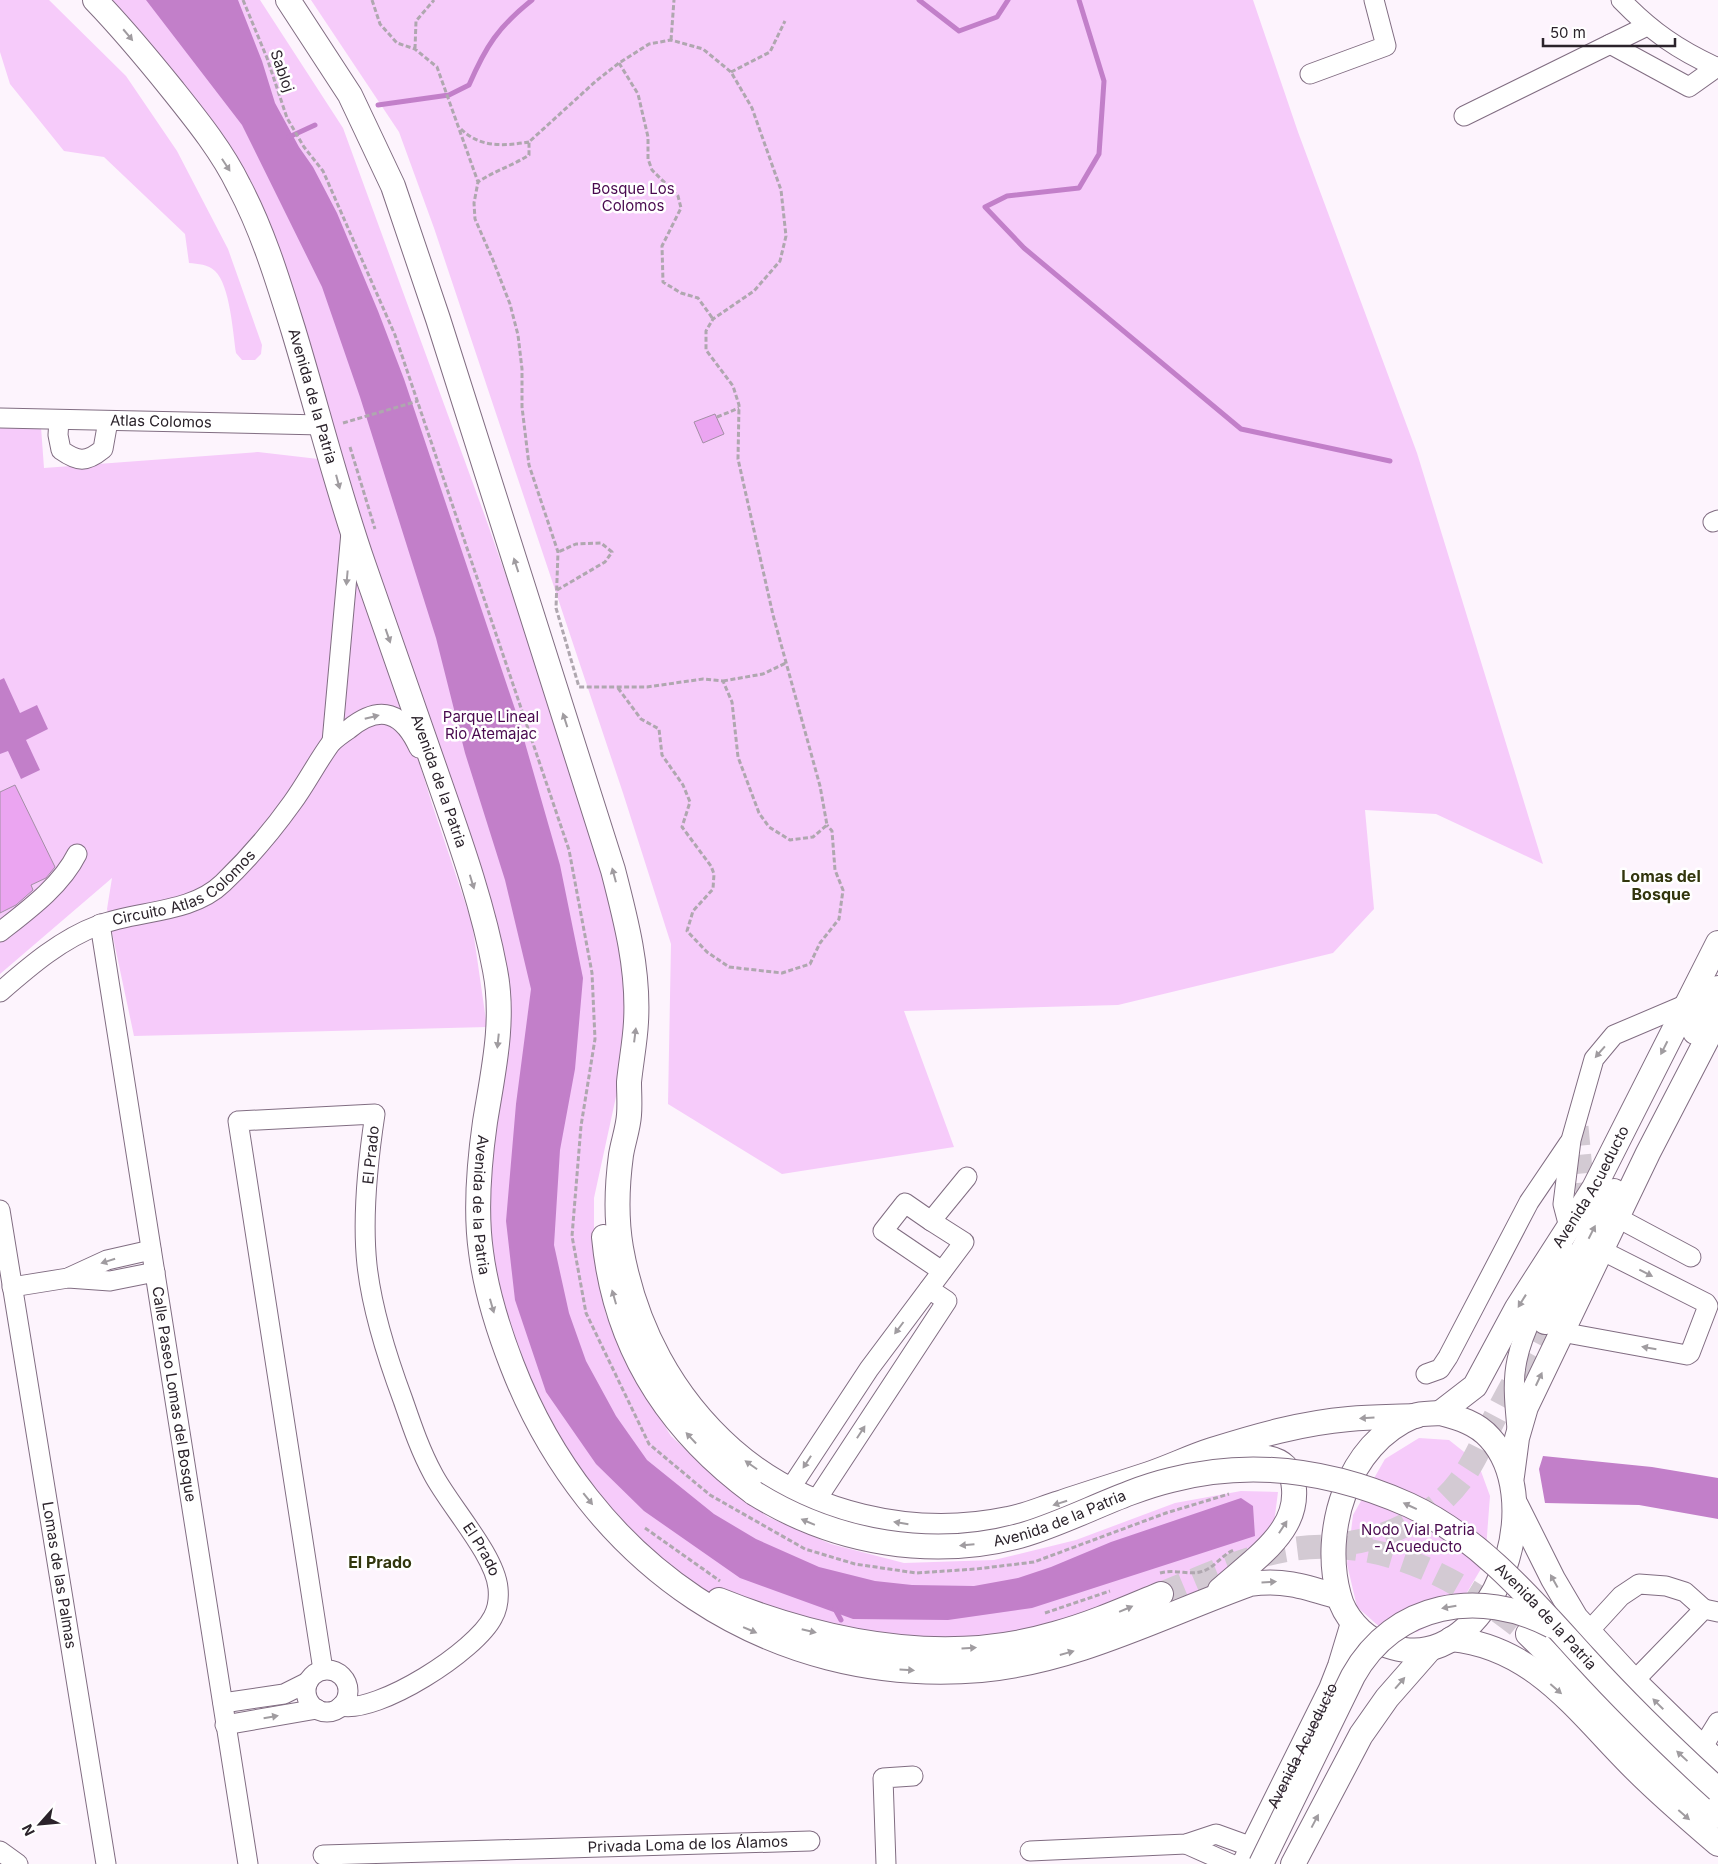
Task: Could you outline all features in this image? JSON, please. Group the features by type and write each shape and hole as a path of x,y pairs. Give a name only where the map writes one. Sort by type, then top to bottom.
{"main road":[{"name":"Avenida de la Patria","path":"94,0 126,32 202,126 239,184 274,269 333,424 351,529 458,835 487,933 497,978 499,1026 484,1130 478,1196 480,1249 496,1319 518,1382 559,1460 604,1519 665,1576 699,1602 746,1629 812,1654 876,1668 930,1672 982,1670 1028,1663 1067,1654 1105,1642 1250,1584 1272,1581 1294,1583 1339,1596"},
{"name":"Avenida de la Patria","path":"288,0 350,95 393,186 438,319 613,870 629,930 636,976 636,1022 629,1084 629,1114 621,1157 618,1198 620,1244 629,1290 644,1330 663,1368 687,1402 714,1433 745,1461 815,1502 854,1515 906,1524 957,1527 1010,1519 1151,1473 1209,1451 1302,1426 1348,1419 1440,1413"},
{"name":"Avenida Acueducto","path":"1440,1413 1475,1386 1517,1308 1594,1188 1718,943"},
{"path":"1416,1416 1396,1427 1377,1442 1351,1479 1341,1501 1334,1538 1333,1556 1339,1596 1353,1623 1376,1641 1396,1649 1411,1651 1430,1649 1452,1639 1475,1618 1500,1579 1510,1551 1515,1527 1516,1503 1512,1476 1517,1438 1553,1327 1718,988"},
{"path":"1553,1327 1603,1251 1648,1153 1718,1019"},
{"name":"Avenida de la Patria","path":"629,1084 618,1112 609,1155 604,1197 604,1238 610,1283 623,1327 646,1377 675,1420 709,1457 754,1493 798,1518 845,1535 919,1546 950,1546 988,1543 1028,1534 1144,1488 1200,1473 1258,1469 1321,1475 1384,1495 1435,1519 1576,1627 1634,1680 1710,1755"},
{"path":"1440,1413 1472,1424 1490,1437 1502,1455 1512,1476"},
{"path":"1151,1473 1231,1458 1258,1456 1273,1458 1284,1464 1294,1482 1295,1496 1292,1511 1283,1529 1268,1546 1212,1598"},
{"name":"Avenida de la Patria","path":"1516,1503 1576,1627 1622,1697 1718,1790"},
{"name":"Avenida de la Patria","path":"665,1576 742,1609 803,1630 860,1642 907,1648 944,1649 999,1646 1052,1635 1102,1619 1156,1585"},
{"path":"1576,1627 1563,1607 1546,1603 1530,1608 1518,1621 1514,1639 1519,1656 1560,1692 1636,1770 1718,1844"},
{"path":"1252,1858 1353,1676 1366,1655 1385,1636 1424,1614 1454,1606 1471,1605 1489,1606 1576,1627"},
{"name":"Avenida Acueducto","path":"1252,1858 1331,1689 1353,1623"},
{"name":"Avenida de la Patria","path":"1528,1634 1664,1767 1718,1816"},
{"path":"1452,1639 1489,1645 1526,1664"},
{"path":"1293,1864 1360,1735 1386,1698 1430,1649"}],"street":[{"path":"1310,74 1386,46 1374,0"},
{"path":"1610,44 1689,87 1717,67 1682,50 1647,26 1621,0"},
{"path":"1464,116 1647,26"},
{"name":"Atlas Colomos","path":"0,418 333,424"},
{"path":"59,420 60,450 75,460 92,458 103,449 108,421"},
{"name":"Circuito Atlas Colomos","path":"332,742 351,529"},
{"name":"Circuito Atlas Colomos","path":"1,990 30,966 72,936 100,924 188,903 222,884 260,843 292,804 332,742 371,715 385,714 400,720 410,730 458,835"},
{"path":"0,932 30,908 70,870 77,854"},
{"name":"Calle Paseo Lomas del Bosque","path":"100,924 248,1864"},
{"path":"1569,1227 1563,1204 1571,1140 1594,1059 1614,1035 1687,1004"},
{"name":"El Prado","path":"323,1670 238,1121 375,1114 368,1159 367,1264 377,1317 387,1356 415,1437 433,1475 486,1555 496,1577 498,1605 492,1619 465,1647 420,1681 401,1691 368,1703 349,1708 341,1706"},
{"path":"1426,1374 1440,1369 1448,1357 1529,1202 1571,1140"},
{"path":"931,1221 967,1177"},
{"path":"790,1489 869,1369 964,1242 905,1203 883,1231 942,1271"},
{"name":"Lomas de las Palmas","path":"0,1210 106,1864"},
{"path":"1618,1218 1691,1256"},
{"path":"68,1278 107,1260 151,1250"},
{"path":"1553,1327 1687,1355 1690,1353 1708,1306 1706,1303 1603,1251"},
{"path":"1517,1438 1514,1395 1517,1360 1528,1328 1543,1295 1568,1253"},
{"path":"12,1288 68,1278 110,1281 155,1272"},
{"path":"815,1502 947,1301 928,1289"},
{"path":"869,1369 892,1384"},
{"path":"1576,1627 1639,1584 1666,1586 1685,1592 1711,1611 1634,1680"},
{"path":"223,1703 284,1694 308,1682 314,1674 323,1670 338,1673 345,1682 347,1696 341,1706 329,1711 317,1709 226,1725"},
{"path":"308,1682 307,1697 317,1709"},
{"path":"1710,1755 1718,1722"},
{"path":"886,1864 883,1778 913,1776"},
{"path":"1030,1850 1186,1844 1216,1834 1252,1858"},
{"name":"Privada Loma de los Álamos","path":"323,1855 566,1856 810,1841"},
{"path":"1186,1844 1231,1864"},
{"path":"0,1851 18,1864"}],"path":[{"name":"Sabloj","path":"243,0 267,58 287,118 304,147"},
{"path":"372,0 380,24 397,43 415,49 438,68 478,182 474,203 475,220 494,260 510,304 518,335 522,370 522,407 529,465 558,552 556,608 579,687 647,687 703,679 723,681 762,674 786,663"},
{"path":"415,49 416,21 434,0"},
{"path":"671,40 674,0"},
{"path":"732,72 770,52 784,21"},
{"path":"460,129 468,136 489,146 529,142 596,81 619,63 649,44 671,40 703,49 732,72 752,108 781,190 786,236 780,261 754,291 713,319 706,331 706,350 733,386 739,408 738,459 786,663 820,786 827,825 832,831 836,870 843,890 839,919 820,943 810,964 782,973 729,967 707,952 687,931 693,910 713,889 714,874 711,866 682,827 690,802 683,785 662,755 659,729 640,719 617,687"},
{"path":"619,63 638,94 652,170 678,196 682,208 674,218 662,246 663,282 680,293 698,298 713,319"},
{"path":"478,182 494,171 510,168 529,155 529,142"},
{"path":"333,424 418,401"},
{"path":"717,417 739,408"},
{"path":"557,590 605,562 612,552 601,543 576,544 558,552"},
{"path":"723,681 732,702 738,757 759,813 769,827 790,840 813,837 827,825"},
{"path":"644,1528 728,1586"},
{"path":"1156,1585 1169,1571 1199,1572 1211,1567 1227,1553 1240,1547"},
{"path":"1038,1615 1112,1591"}],"green space":[{"path":"0,0 49,0 126,76 177,151 228,249 262,345 261,354 255,360 242,360 236,353 230,310 224,287 215,271 203,265 189,263 185,234 104,157 64,151 10,84 0,52"},
{"name":"Parque Lineal Rio Atemajac","path":"110,0 260,0 343,128 486,519 581,791 619,934 627,1028 617,1092 594,1198 594,1257 606,1315 634,1376 671,1436 717,1478 768,1517 831,1544 904,1563 994,1560 1076,1540 1175,1503 1241,1491 1278,1492 1274,1523 1251,1552 1215,1582 1164,1607 1151,1584 1086,1614 1023,1632 970,1642 914,1641 773,1618 666,1575 605,1518 510,1352 483,1206 506,1007 264,229"},
{"name":"Bosque Los Colomos","path":"311,0 1253,0 1298,132 1417,453 1543,864 1436,814 1365,810 1374,909 1333,953 1118,1005 904,1011 954,1147 782,1174 668,1104 671,944 623,793 434,228 399,132"},
{"path":"0,427 41,427 44,468 258,452 327,460 432,804 472,923 487,1027 134,1036 107,909 112,878 0,974"},
{"name":"Nodo Vial Patria - Acueducto","path":"1419,1438 1449,1440 1478,1463 1490,1496 1485,1562 1456,1611 1417,1632 1382,1629 1357,1607 1347,1564 1353,1515 1385,1459"}],"shaded area":[{"path":"146,0 238,0 262,61 275,103 299,147 313,167 337,213 404,379 517,715 560,865 583,978 575,1069 560,1150 554,1245 569,1313 586,1361 616,1416 647,1460 714,1514 756,1539 819,1567 875,1581 912,1585 974,1586 1018,1578 1051,1567 1111,1542 1241,1498 1253,1506 1255,1536 1032,1608 948,1620 853,1619 740,1578 644,1511 596,1464 546,1392 515,1300 506,1221 516,1104 531,989 505,880 465,753 436,638 360,397 322,287 242,125"},
{"path":"4,678 20,713 37,705 48,729 26,740 40,770 21,779 8,751 0,754 0,680"},
{"path":"1543,1456 1652,1467 1718,1478 1718,1519 1639,1505 1545,1503 1539,1469"}],"building":[{"path":"715,414 724,434 703,443 694,422"},
{"path":"15,785 55,867 46,878 31,885 33,890 16,905 0,913 0,792"}],"waterway":[{"path":"378,105 449,95 469,85 481,59 494,38 510,19 532,0"},
{"path":"919,0 959,31 997,17 1008,0"},
{"path":"1079,0 1104,81 1099,154 1079,188 1007,196 985,207 1024,248 1241,429 1390,461"},
{"path":"289,137 315,125"},
{"path":"835,1609 841,1620"}],"tunnel":[{"path":"1568,1253 1587,1213 1578,1116"},
{"path":"1349,1543 1380,1536 1396,1530 1425,1514 1450,1493 1475,1458 1545,1322"},
{"path":"1161,1594 1241,1562 1292,1549 1329,1547 1365,1550 1400,1559 1434,1572 1498,1610 1528,1634"}],"district":[{"name":"Lomas del Bosque","path":"1661,885"},
{"name":"El Prado","path":"380,1562"}]}
